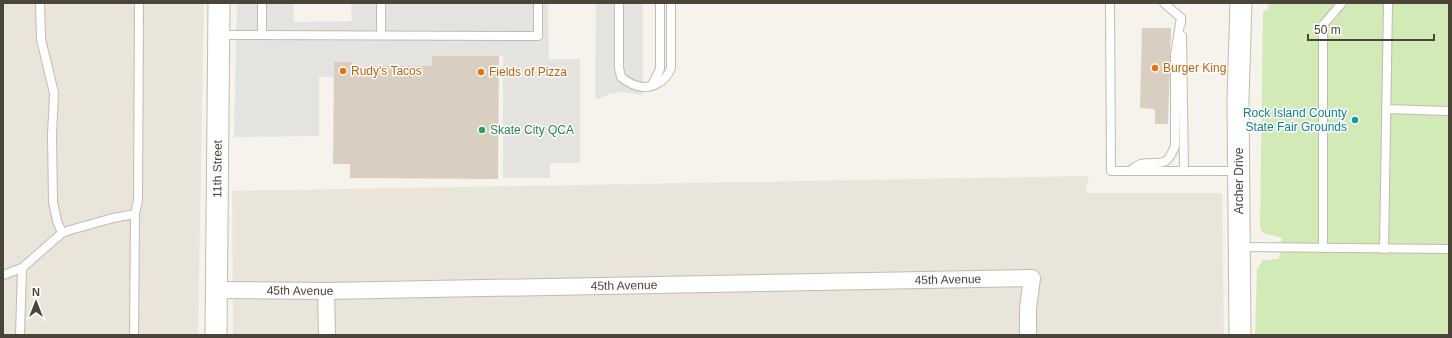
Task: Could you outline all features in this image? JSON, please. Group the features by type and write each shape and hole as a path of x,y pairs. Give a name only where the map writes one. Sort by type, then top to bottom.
{"street":[{"name":"11th Street","path":"216,335 219,3"},
{"name":"Archer Drive","path":"1240,335 1238,100 1241,3"},
{"name":"45th Avenue","path":"217,290 326,291 1032,278 1028,308 1028,335"},
{"path":"326,291 327,335"}],"lane":[{"path":"40,3 41,39 54,93 52,135 53,202 57,221 62,234"},
{"path":"134,335 135,214 138,200 139,3"},
{"path":"262,3 262,35"},
{"path":"381,3 381,35"},
{"path":"219,35 538,36 538,3"},
{"path":"619,3 619,68 621,77 638,86 652,85 661,82 668,75 671,68 671,3"},
{"path":"652,85 660,69 660,3"},
{"path":"1110,3 1111,171 1239,171"},
{"path":"1164,3 1181,18 1184,171"},
{"path":"1323,248 1323,25 1342,3"},
{"path":"1384,249 1388,3"},
{"path":"1129,171 1140,164 1161,164 1170,158 1175,146 1174,55 1181,18"},
{"path":"1386,109 1449,111"},
{"path":"3,275 22,268 62,234 72,228 94,224 110,218 135,214"},
{"path":"1240,248 1449,249"},
{"path":"20,335 22,268"}],"shaded area":[{"path":"3,3 204,3 198,335 3,335"},
{"path":"237,3 293,3 294,22 352,21 351,3 548,3 549,59 580,59 580,163 550,163 550,178 503,178 503,56 432,56 432,66 352,66 352,62 334,62 334,77 319,77 319,136 234,137"},
{"path":"596,3 643,4 643,95 621,92 609,94 596,100"},
{"path":"1089,176 1085,193 1222,193 1224,335 233,335 232,191"}],"green space":[{"name":"Rock Island County State Fair Grounds","path":"1269,3 1449,3 1449,335 1255,335 1257,269 1263,260 1279,259 1282,238 1263,233 1260,228 1263,12 1268,9"}],"building":[{"name":"Burger King","path":"1142,28 1171,28 1168,124 1155,124 1155,109 1140,108"},
{"path":"432,56 499,56 498,179 350,178 350,164 333,164 334,62 352,62 352,66 432,66"}],"place":[{"name":"Burger King","path":"1155,68"},
{"name":"Rudy's Tacos","path":"343,71"},
{"name":"Fields of Pizza","path":"481,72"},
{"name":"Rock Island County State Fair Grounds","path":"1355,120"},
{"name":"Skate City QCA","path":"482,130"}]}
